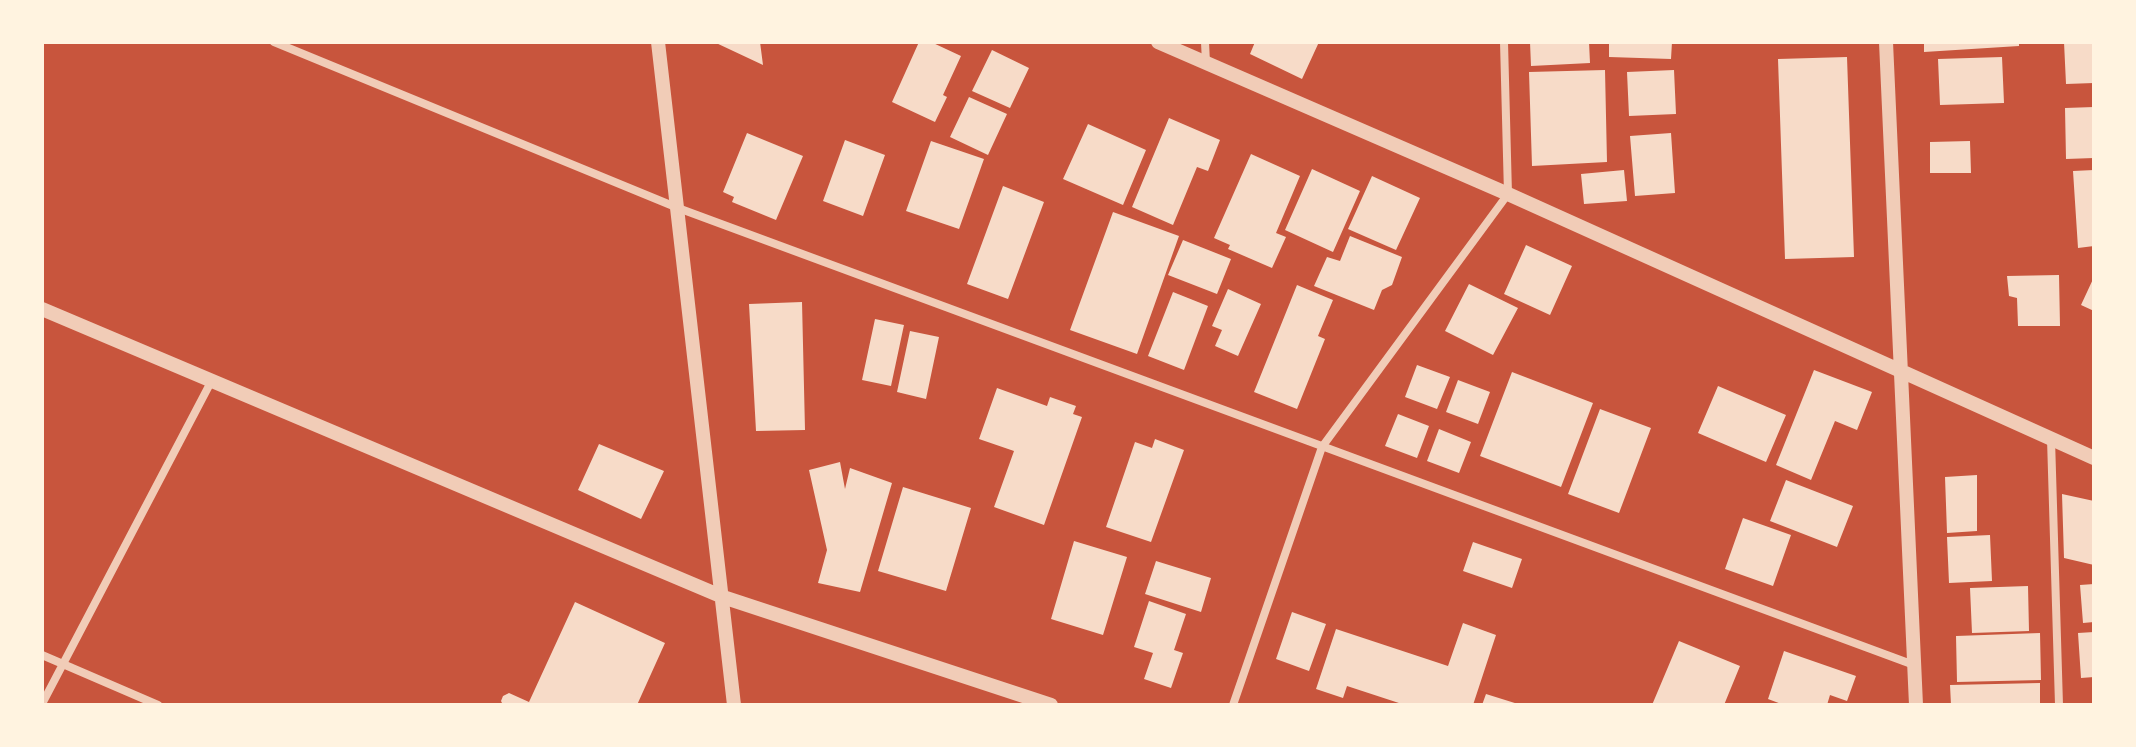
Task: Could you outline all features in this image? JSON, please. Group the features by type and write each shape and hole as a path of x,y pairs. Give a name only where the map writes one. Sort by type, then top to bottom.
{"street":[{"path":"274,42 678,208 1914,665"},
{"path":"658,42 734,705"},
{"path":"1158,42 1508,194 2094,458"},
{"path":"1205,42 1206,63"},
{"path":"1233,705 1322,447 1508,194 1504,42"},
{"path":"1886,42 1916,705"},
{"path":"42,309 723,597 1051,705"},
{"path":"42,704 212,380"},
{"path":"2051,438 2059,705"},
{"path":"42,655 158,705"}],"building":[{"path":"714,42 760,42 763,65"},
{"path":"919,42 931,42 961,56 943,95 947,97 935,122 892,102"},
{"path":"1255,42 1319,42 1302,79 1250,54"},
{"path":"1530,42 1589,42 1590,63 1531,66"},
{"path":"1609,42 1672,42 1671,59 1609,57"},
{"path":"1924,42 2019,42 2019,46 1924,52"},
{"path":"2064,42 2094,42 2094,83 2066,84"},
{"path":"992,50 1029,68 1010,108 972,91"},
{"path":"1847,57 1854,257 1785,259 1778,59"},
{"path":"2002,57 2004,103 1940,105 1938,59"},
{"path":"1605,70 1607,162 1532,166 1529,72"},
{"path":"1674,70 1676,114 1629,116 1627,72"},
{"path":"969,97 1007,114 988,155 950,137"},
{"path":"2094,107 2094,158 2066,159 2065,108"},
{"path":"1169,118 1220,140 1208,171 1197,167 1173,225 1132,207"},
{"path":"1088,124 1146,150 1123,205 1063,179"},
{"path":"747,133 803,156 776,220 732,202 734,197 723,192"},
{"path":"1671,133 1675,193 1635,196 1630,136"},
{"path":"845,140 885,155 863,216 823,201"},
{"path":"931,141 984,159 959,229 906,211"},
{"path":"1970,141 1971,173 1930,173 1930,142"},
{"path":"1251,154 1300,176 1276,233 1286,237 1272,268 1228,249 1230,245 1214,238"},
{"path":"1312,169 1360,191 1333,252 1285,230"},
{"path":"1624,170 1627,201 1584,204 1581,174"},
{"path":"2094,170 2094,246 2078,248 2073,171"},
{"path":"1372,176 1420,198 1396,250 1348,229"},
{"path":"1003,186 1044,202 1008,299 967,284"},
{"path":"1113,212 1179,236 1137,354 1070,330"},
{"path":"1350,236 1402,257 1392,285 1382,290 1374,310 1314,286 1327,257 1340,261"},
{"path":"1183,240 1231,259 1217,294 1168,275"},
{"path":"1526,245 1572,266 1550,315 1504,294"},
{"path":"2059,275 2060,326 2018,326 2017,298 2009,296 2007,276"},
{"path":"2094,277 2094,311 2081,305"},
{"path":"1469,284 1518,308 1493,355 1445,331"},
{"path":"1297,285 1333,300 1318,336 1325,339 1297,409 1254,392"},
{"path":"1228,289 1261,304 1238,356 1215,346 1222,330 1212,326"},
{"path":"1173,292 1208,306 1184,370 1148,356"},
{"path":"802,302 805,430 756,431 749,304"},
{"path":"875,319 904,325 891,386 862,380"},
{"path":"910,331 939,337 926,399 897,392"},
{"path":"1417,365 1450,377 1437,409 1405,397"},
{"path":"1814,370 1872,392 1857,430 1835,421 1811,480 1776,465"},
{"path":"1512,372 1593,403 1561,487 1480,456"},
{"path":"1458,380 1490,392 1478,424 1446,412"},
{"path":"1718,386 1786,415 1766,462 1698,433"},
{"path":"997,388 1047,406 1050,397 1076,406 1073,414 1082,417 1044,525 994,507 1014,451 979,439"},
{"path":"1600,409 1651,428 1619,513 1568,494"},
{"path":"1398,414 1429,426 1417,458 1385,446"},
{"path":"1439,429 1471,442 1459,473 1427,461"},
{"path":"1155,439 1184,450 1151,542 1106,527 1135,442 1152,448"},
{"path":"599,444 664,471 641,519 578,490"},
{"path":"840,462 845,489 850,468 892,483 860,592 818,583 827,550 809,470"},
{"path":"1977,475 1977,531 1947,533 1945,477"},
{"path":"1786,480 1853,506 1837,547 1770,521"},
{"path":"903,487 971,508 946,591 878,571"},
{"path":"2062,494 2094,501 2094,565 2064,558"},
{"path":"1743,518 1791,535 1773,586 1725,569"},
{"path":"1990,535 1992,581 1949,583 1947,537"},
{"path":"1074,541 1127,557 1103,635 1051,619"},
{"path":"1473,542 1522,559 1512,588 1463,571"},
{"path":"1156,561 1211,578 1201,612 1145,594"},
{"path":"2094,584 2094,622 2083,623 2080,585"},
{"path":"2028,586 2029,631 1972,633 1970,588"},
{"path":"1149,601 1186,614 1174,650 1183,653 1171,688 1144,679 1153,653 1134,647"},
{"path":"575,602 665,643 637,705 503,705 503,696 509,693 529,702"},
{"path":"1292,612 1326,624 1309,671 1276,659"},
{"path":"1463,623 1496,635 1473,705 1405,705 1347,686 1343,698 1316,689 1336,629 1448,666"},
{"path":"2094,632 2094,677 2081,678 2078,633"},
{"path":"2040,633 2041,680 1957,682 1956,636"},
{"path":"1679,641 1740,666 1724,705 1652,705"},
{"path":"1784,651 1856,676 1847,701 1830,695 1827,705 1784,705 1768,699"},
{"path":"2040,683 2040,705 1951,705 1950,685"},
{"path":"1486,694 1518,704 1518,705 1482,705"}]}
